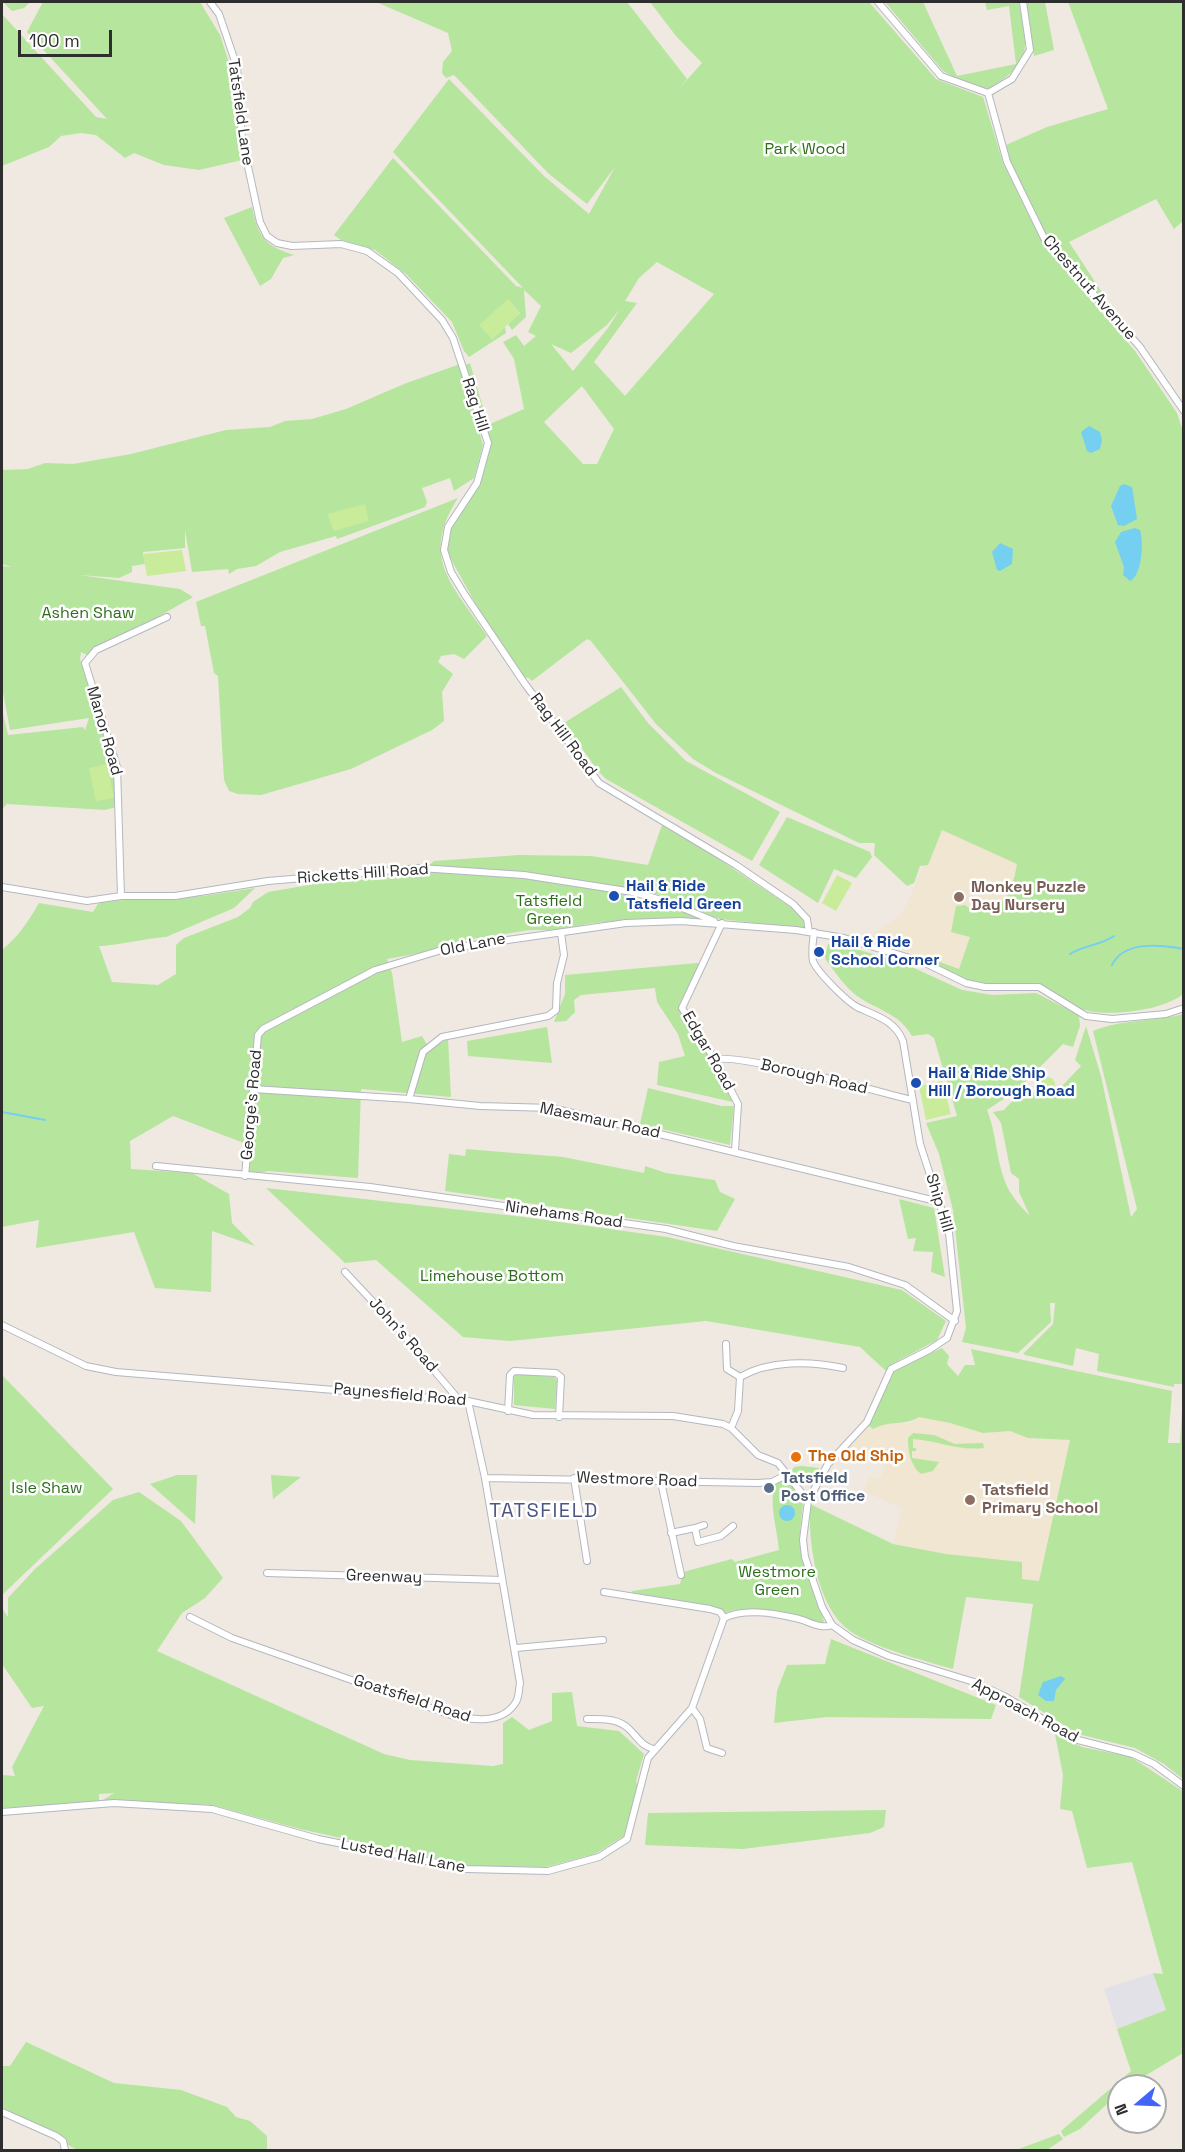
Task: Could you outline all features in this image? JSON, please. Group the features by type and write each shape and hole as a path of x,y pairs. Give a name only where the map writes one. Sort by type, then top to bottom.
{"street":[{"name":"Tatsfield Lane","path":"210,2 219,14 237,67 242,139 260,222 267,236 277,243 292,246 341,244 367,251 398,273 442,320"},
{"path":"878,2 941,76 988,93 1012,79 1029,50 1023,2"},
{"name":"Chestnut Avenue","path":"988,93 1007,162 1044,238 1140,347 1184,411"},
{"name":"Rag Hill","path":"442,320 453,338 488,443 477,483 471,492"},
{"name":"Rag Hill Road","path":"471,492 448,527 444,550 451,572 525,684 599,783 736,865 793,904 807,919 811,932"},
{"name":"Manor Road","path":"121,896 117,767 85,663 96,650 168,617"},
{"name":"Ricketts Hill Road","path":"2,888 87,901 121,896 175,896 268,881 420,868 524,875 633,892 668,902 721,923"},
{"name":"Old Lane","path":"258,1035 271,1024 375,970 461,945 626,923 721,923 811,932 844,938 914,958 966,983 985,987 1039,987 1086,1016 1112,1019 1166,1014 1184,1008"},
{"name":"Edgar Road","path":"721,923 682,1008 715,1060 738,1104 735,1151"},
{"name":"Ship Hill","path":"811,932 812,955 819,970 857,1007 877,1014 901,1035 907,1056 920,1144 949,1233 957,1301 955,1321"},
{"path":"409,1099 423,1052 442,1037 548,1016 556,1010 557,983 564,955 561,933"},
{"name":"George's Road","path":"245,1176 258,1035"},
{"name":"Borough Road","path":"715,1060 726,1057 912,1100"},
{"name":"Maesmaur Road","path":"253,1089 480,1106 552,1108 940,1202"},
{"name":"Ninehams Road","path":"156,1166 370,1187 666,1229 733,1246 849,1267 905,1286 955,1321"},
{"name":"John's Road","path":"345,1272 405,1336 459,1400"},
{"path":"604,1592 710,1609 720,1612 724,1618 742,1612 797,1618 824,1627 832,1625 822,1607 805,1557 803,1540 808,1501 828,1464 867,1422 891,1369 942,1342 947,1338 955,1321"},
{"name":"Paynesfield Road","path":"2,1324 86,1366 116,1372 459,1400 508,1411 559,1417 673,1416 731,1428"},
{"path":"726,1344 727,1369 740,1377"},
{"path":"740,1377 757,1369 806,1363 843,1368"},
{"path":"508,1411 510,1375 514,1371 556,1373 561,1377 559,1417"},
{"path":"740,1377 738,1411 731,1428 758,1455 778,1463 808,1501"},
{"name":"Goatsfield Road","path":"190,1617 232,1638 451,1715 475,1720 498,1717 516,1701 520,1683 516,1648 485,1478 468,1401"},
{"name":"Westmore Road","path":"485,1478 772,1482 786,1475"},
{"path":"574,1478 587,1561"},
{"path":"661,1482 681,1575"},
{"path":"671,1533 704,1525"},
{"path":"695,1528 699,1542 721,1536 733,1526"},
{"name":"Greenway","path":"267,1573 502,1580"},
{"name":"Lusted Hall Lane","path":"2,1812 114,1803 212,1809 318,1839 467,1869 548,1871 599,1857 627,1839 648,1758 653,1749 692,1708 724,1618"},
{"name":"Approach Road","path":"832,1625 840,1633 889,1656 975,1682 1004,1696 1078,1740 1133,1754 1154,1764 1184,1786"},
{"path":"516,1648 603,1640"},
{"path":"692,1708 700,1719 707,1748 722,1753"},
{"path":"587,1719 610,1720 624,1725 639,1743 653,1749"},
{"path":"2,2112 56,2136 63,2141 65,2151"}],"shaded area":[{"name":"Monkey Puzzle Day Nursery","path":"940,827 1020,863 1015,886 1003,905 971,935 959,971 936,963 923,954 918,955 868,938 898,917 906,906"},
{"name":"Tatsfield Primary School","path":"919,1417 983,1433 1010,1431 1028,1438 1070,1440 1039,1581 1022,1579 1022,1562 946,1554 893,1544 902,1508 863,1491 870,1476 880,1479 885,1466 871,1461 848,1447 868,1425 873,1429 885,1423 909,1423"},
{"path":"1153,1973 1166,2010 1117,2029 1104,1989"}],"green space":[{"path":"3,2 30,2 24,8 12,11"},
{"path":"43,2 200,2 220,35 234,78 242,160 199,170 164,165 134,153 125,158 96,135 81,133 61,136 49,147 2,166 2,14 96,117 107,119 27,32"},
{"name":"Park Wood","path":"376,2 627,2 687,79 676,92 702,63 676,36 650,2 869,2 936,79 983,97 1003,163 1044,246 1135,351 1177,413 1183,431 1182,995 1172,1001 1146,1009 1115,1013 1100,1012 1076,1007 1051,990 1033,983 981,985 958,979 935,966 937,961 959,969 970,937 951,932 956,906 965,905 975,912 1001,903 1010,891 1017,864 942,830 928,865 920,866 914,883 907,886 874,855 875,843 859,843 716,773 693,759 656,724 591,641 587,639 532,681 528,677 525,679 478,608 448,554 448,543 452,527 477,485 490,448 465,365 470,363 488,425 524,409 514,359 503,342 516,335 524,346 536,336 528,332 541,306 524,290 526,317 512,330 508,324 520,313 508,299 492,339 505,327 506,333 469,357 464,351 452,322 406,274 375,250 341,240 334,235 393,158 516,286 523,288 393,152 449,79 544,176 589,214 615,167 587,204 549,174 454,75 446,78 442,73 443,62 452,51 448,33","holes":["657,262 714,294 625,396 594,362 637,303 625,301 639,278","620,309 608,328 573,371 551,344 571,353 607,325","582,386 614,429 597,464 583,464 544,422"]},
{"path":"885,2 923,2 957,76 1016,64 1009,6 987,10 985,2 1019,2 1025,43 1021,62 988,89 959,80 943,71"},
{"path":"1026,2 1045,2 1054,50 1034,56"},
{"path":"1068,2 1183,2 1183,221 1174,229 1156,199 1069,242 1103,294 1097,295 1047,236 1010,161 1006,145 1047,127 1108,109"},
{"path":"252,207 257,226 264,239 276,248 294,255 283,258 271,279 260,286 224,218"},
{"path":"508,299 520,313 492,339 479,325"},
{"name":"Ashen Shaw","path":"460,364 483,445 474,478 454,491 450,478 422,488 427,502 425,507 337,539 336,536 280,552 256,566 237,569 229,574 228,569 192,572 185,530 185,548 143,552 145,564 132,566 132,572 119,578 79,575 180,589 193,597 89,656 81,652 80,659 114,770 116,807 105,810 7,804 2,809 2,709 8,735 83,727 85,730 89,718 10,730 2,687 2,566 12,567 2,564 2,470 28,469 45,463 73,464 131,454 226,430 270,427 285,421 312,419 346,409 404,384"},
{"path":"458,498 447,519 441,538 441,555 453,586 487,636 464,659 454,654 441,656 438,662 453,674 442,692 444,721 432,730 351,769 261,795 238,794 229,791 224,780 218,676 214,673 205,626 201,626 196,602"},
{"path":"365,504 369,521 334,531 327,514"},
{"path":"182,550 186,571 147,576 143,554"},
{"path":"621,687 648,723 686,761 780,812 752,861 606,779 598,771 564,723"},
{"path":"107,764 114,798 96,801 89,768"},
{"path":"787,817 870,852 872,857 856,878 834,869 818,903 759,865"},
{"name":"Tatsfield Green","path":"663,822 795,910 804,919 806,929 720,919 661,895 599,883 592,888 667,904 708,921 635,920 593,923 554,930 530,930 459,941 426,952 387,959 392,973 402,1042 422,1036 433,1048 448,1038 451,1097 361,1089 358,1178 268,1171 245,1176 244,1143 173,1116 130,1141 131,1169 192,1173 229,1194 232,1223 255,1246 212,1231 211,1292 155,1288 134,1232 36,1248 39,1220 2,1227 2,950 22,929 39,903 93,912 98,904 105,901 203,896 255,888 234,908 166,937 99,946 112,982 158,985 176,974 176,945 184,938 238,917 250,908 253,902 268,892 315,884 418,875 434,861 519,855 591,856 648,865"},
{"path":"837,875 852,883 836,911 822,903"},
{"path":"835,943 901,962 962,990 993,995 1036,993 1079,1015 1080,1026 1073,1047 1063,1044 1017,1090 987,1110 1007,1186 1016,1201 1030,1216 1019,1192 1019,1179 1011,1173 1001,1123 993,1112 1004,1110 1024,1089 1046,1095 1062,1086 1081,1066 1075,1060 1086,1026 1101,1076 1131,1217 1137,1209 1093,1031 1115,1024 1183,1014 1183,1392 1182,1384 1174,1384 1174,1387 1097,1371 1099,1354 1076,1348 1073,1366 1023,1354 1053,1324 1055,1303 1050,1303 1051,1322 1018,1353 962,1342 966,1328 953,1210 939,1154 926,1123 957,1116 934,1038 928,1034 912,1036 901,1022 853,992 826,960 828,944"},
{"path":"700,964 679,1005 680,1012 702,1044 733,1102 657,1085 659,1062 685,1056 678,1034 657,1002 655,988 581,995 574,1000 575,1012 566,1021 554,1022 565,994 565,975"},
{"path":"547,1027 552,1063 468,1056 467,1041"},
{"path":"1044,1077 1050,1077 1055,1085 1053,1091 1044,1093 1039,1088 1039,1082"},
{"path":"942,1081 951,1114 926,1120 919,1086"},
{"path":"648,1088 722,1106 734,1106 730,1145 640,1124"},
{"path":"466,1149 563,1157 644,1173 645,1166 666,1173 715,1180 720,1192 735,1199 717,1231 445,1191 449,1154 465,1156"},
{"name":"Limehouse Bottom","path":"266,1188 524,1217 667,1237 902,1290 946,1321 937,1340 894,1363 886,1371 860,1347 706,1321 510,1341 463,1337 376,1260 345,1263"},
{"path":"899,1199 934,1208 945,1277 931,1272 933,1252 913,1251 916,1238 908,1239"},
{"path":"942,1348 949,1356 947,1364 958,1376 965,1365 975,1365 971,1349 1172,1391 1168,1443 1180,1443 1183,1392 1183,1779 1164,1764 1135,1748 1078,1734 1019,1697 1033,1604 966,1597 953,1669 871,1643 850,1631 838,1620 829,1606 816,1572 811,1536 810,1504 893,1544 946,1554 1022,1562 1022,1579 1039,1581 1070,1440 1028,1438 1010,1431 983,1433 919,1417 873,1429 868,1425 893,1371"},
{"path":"516,1374 554,1377 557,1380 555,1409 514,1405 514,1377"},
{"name":"Isle Shaw","path":"2,1375 113,1489 2,1595"},
{"path":"913,1433 934,1435 955,1444 983,1443 984,1448 957,1447 913,1439 913,1448 916,1448 916,1451 912,1451 912,1458 939,1462 933,1471 921,1474 914,1466 909,1453 908,1438"},
{"path":"794,1467 819,1468 819,1474 810,1486 791,1477 790,1473"},
{"path":"177,1475 197,1475 195,1524 150,1484"},
{"path":"271,1475 301,1477 273,1499"},
{"name":"Westmore Green","path":"784,1479 804,1494 800,1531 802,1557 824,1621 822,1624 772,1611 744,1609 722,1614 632,1596 632,1591 680,1584 683,1572 732,1559 735,1562 779,1550 773,1495 778,1480"},
{"path":"139,1492 181,1521 223,1578 205,1598 182,1613 157,1651 384,1754 410,1760 493,1766 503,1764 503,1723 512,1717 529,1730 552,1721 552,1693 572,1692 577,1726 619,1731 644,1754 636,1781 638,1789 624,1836 595,1854 546,1867 469,1866 300,1829 212,1805 103,1800 114,1793 99,1794 99,1802 2,1808 2,1775 15,1776 12,1767 44,1706 32,1708 2,1664 2,1608 8,1617 8,1598 35,1569 113,1500"},
{"path":"831,1639 996,1705 991,1719 827,1717 774,1723 777,1691 787,1665 825,1664"},
{"path":"1055,1734 1082,1747 1131,1757 1184,1792 1183,2053 1148,2074 1128,2074 1131,2071 1117,2029 1166,2010 1153,1973 1163,1974 1132,1862 1087,1868 1072,1811 1060,1809 1063,1775"},
{"path":"886,1810 884,1827 870,1833 743,1849 645,1845 648,1813"},
{"path":"26,2042 114,2083 181,2090 227,2107 236,2117 250,2121 267,2136 267,2150 77,2150 2,2107 2,2066 10,2066"},
{"path":"1107,2092 1107,2104 1080,2129 1064,2137 1061,2131"},
{"path":"1059,2134 1063,2139 1047,2150 1016,2150"}],"water":[{"path":"1089,426 1100,432 1102,440 1100,449 1091,453 1087,451 1081,432"},
{"path":"1124,484 1132,487 1137,519 1124,526 1118,525 1111,506 1120,486"},
{"path":"1135,528 1140,530 1142,550 1137,573 1130,581 1123,575 1124,567 1115,542 1121,532"},
{"path":"1000,543 1013,549 1012,564 1000,571 997,570 992,552"},
{"path":"787,1505 795,1513 787,1521 779,1513"},
{"path":"1061,1676 1065,1679 1056,1690 1054,1701 1046,1701 1038,1695 1043,1682"}],"waterway":[{"path":"1070,954 1114,936"},
{"path":"1112,965 1125,951 1134,948 1165,946 1184,949"},
{"path":"2,1112 45,1120"}],"place":[{"name":"Hail & Ride Tatsfield Green","path":"614,896"},
{"name":"Monkey Puzzle Day Nursery","path":"959,897"},
{"name":"Hail & Ride School Corner","path":"819,952"},
{"name":"Hail & Ride Ship Hill / Borough Road","path":"916,1083"},
{"name":"The Old Ship","path":"796,1457"},
{"name":"Tatsfield Post Office","path":"769,1488"},
{"name":"Tatsfield Primary School","path":"970,1500"}],"district":[{"name":"TATSFIELD","path":"544,1512"}]}
